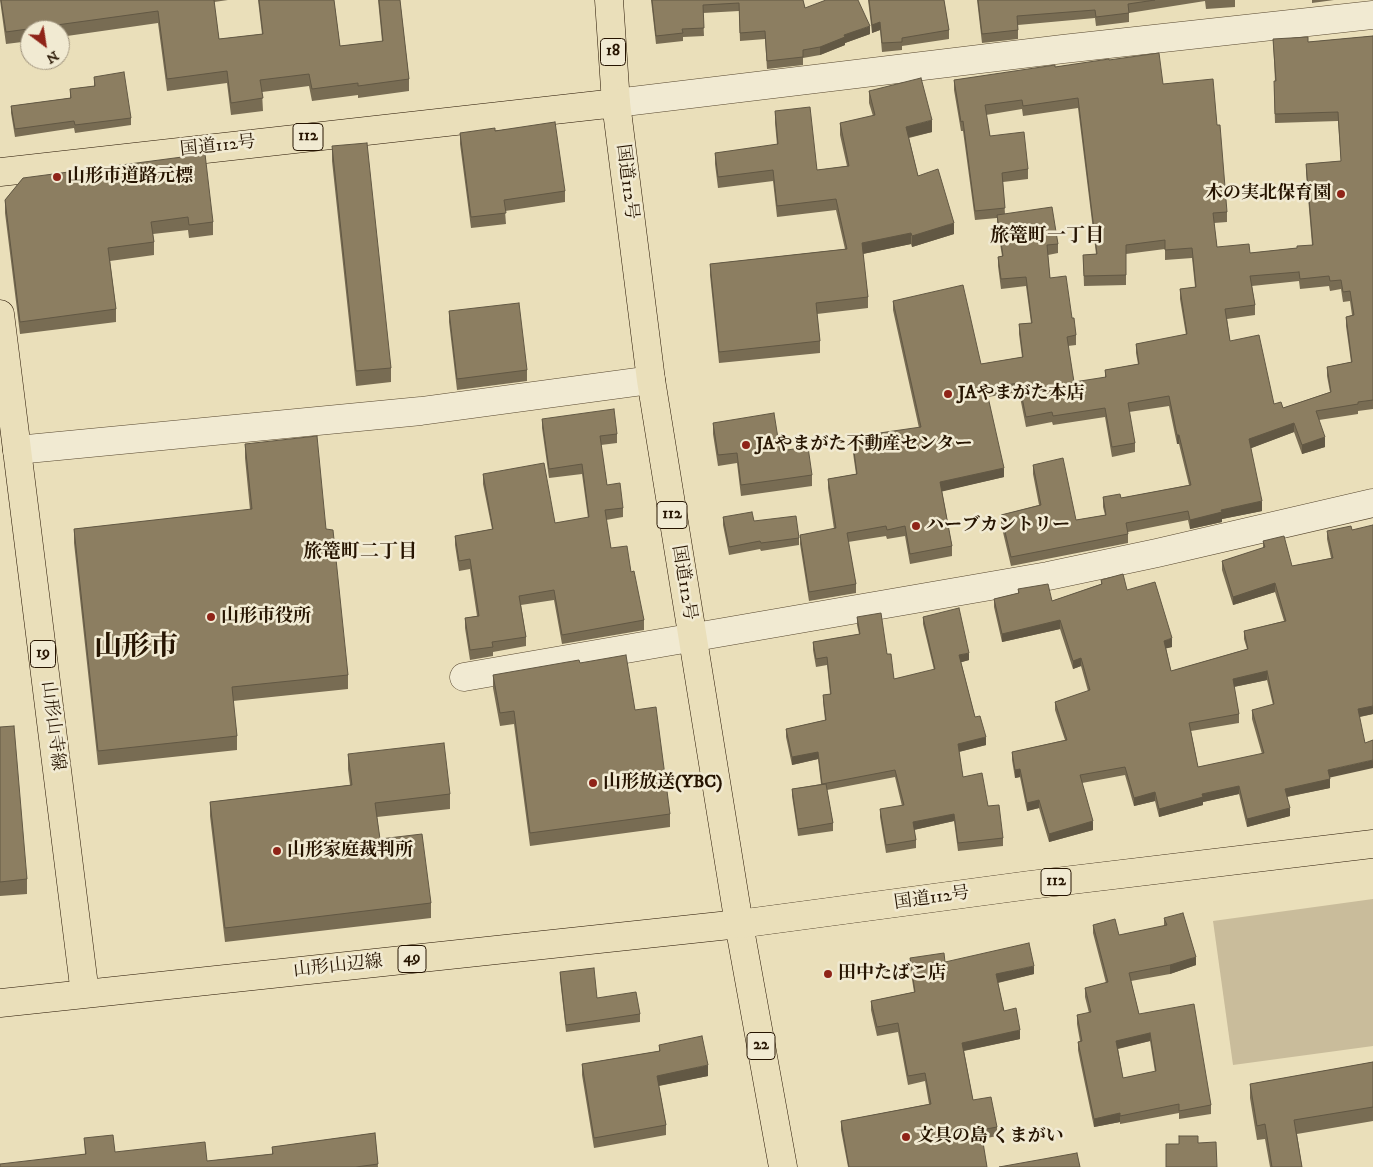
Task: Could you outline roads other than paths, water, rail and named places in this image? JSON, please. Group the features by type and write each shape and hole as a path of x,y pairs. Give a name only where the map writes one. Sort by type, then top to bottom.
{"main road":[{"name":"18","path":"609,0 616,103"},
{"name":"国道112号","path":"0,172 616,103 651,380 691,637 739,924 1030,885 1373,844"},
{"name":"山形山寺線","path":"0,314 85,994"},
{"name":"山形山辺線","path":"85,994 739,924"},
{"name":"22","path":"739,924 783,1167"},
{"path":"0,1003 85,994"}],"street":[{"path":"616,103 1373,14"},
{"path":"17,450 421,411 651,380"},
{"path":"464,677 1048,576 1373,503"}],"place":[{"name":"山形市道路元標","path":"57,177"},
{"name":"木の実北保育園","path":"1341,194"},
{"name":"JAやまがた本店","path":"948,394"},
{"name":"JAやまがた不動産センター","path":"746,445"},
{"name":"ハーブカントリー","path":"916,526"},
{"name":"山形市役所","path":"211,617"},
{"name":"山形放送(YBC)","path":"593,783"},
{"name":"山形家庭裁判所","path":"277,851"},
{"name":"田中たばこ店","path":"828,974"},
{"name":"文具の島 くまがい","path":"906,1137"}],"district":[{"name":"旅篭町一丁目","path":"1047,237"},
{"name":"旅篭町二丁目","path":"360,553"},
{"name":"山形市","path":"136,649"}]}
